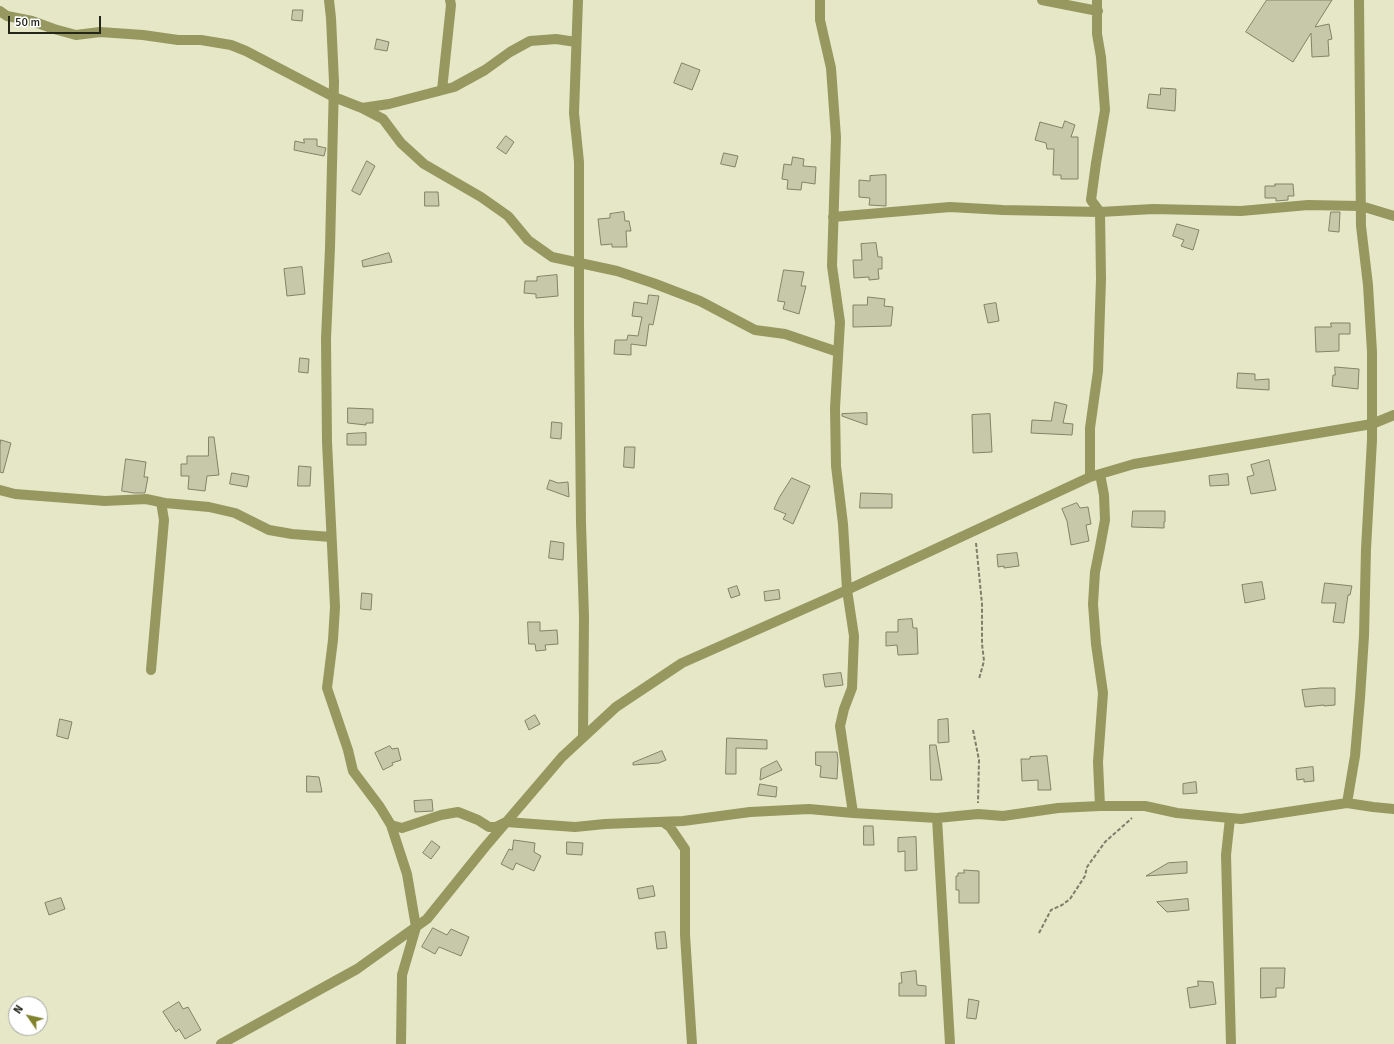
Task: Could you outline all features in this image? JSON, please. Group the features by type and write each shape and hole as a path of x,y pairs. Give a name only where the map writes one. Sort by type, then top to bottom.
{"street":[{"path":"329,0 334,96 326,339 327,442 335,607 328,688 348,750 353,771 380,807 391,825 407,874 416,926 402,975 401,1044"},
{"path":"442,90 451,5 450,0"},
{"path":"578,0 574,113 579,162 581,523 584,617 583,737"},
{"path":"820,0 820,20 831,68 836,137 832,266 840,322 836,408 836,466 842,524 846,590 854,636 852,688 844,709 840,726 853,813"},
{"path":"1042,0 1098,11"},
{"path":"1097,0 1097,34 1101,57 1105,110 1091,200 1100,212 1101,279 1098,371 1090,428 1095,476 1104,495 1105,520 1094,572 1093,604 1102,693 1098,762 1100,806"},
{"path":"1347,803 1355,756 1360,698 1364,636 1366,549 1372,424 1372,352 1368,285 1361,226 1359,0"},
{"path":"0,11 7,16 32,21 76,35 100,32 178,40 201,40 231,45 246,51 383,119 401,142 424,164 481,196 508,216 528,240 552,257 617,271 654,283 700,302 756,330 785,334 838,352"},
{"path":"362,108 389,104 454,87 485,70 510,52 530,41 556,39 576,42"},
{"path":"383,119 389,104"},
{"path":"833,217 950,207 1003,210 1100,212 1153,209 1241,211 1308,206 1361,206 1394,216"},
{"path":"221,1044 357,969 427,919 506,822 562,757 616,707 682,663 1095,476 1134,464 1372,424 1394,415"},
{"path":"0,490 15,494 105,501 146,499 175,504 209,507 235,513 269,530 292,534 331,537"},
{"path":"151,670 164,520 161,502"},
{"path":"164,520 175,504"},
{"path":"391,825 402,828 441,815 458,812 478,820 489,827 496,827 506,822 575,827 605,824 684,821 750,812 802,809 937,818 978,814 1003,816 1058,808 1145,806 1177,813 1241,819 1347,803 1394,809"},
{"path":"937,818 950,1044"},
{"path":"1230,818 1226,855 1231,1044"},
{"path":"662,822 670,827 684,849 685,935 692,1044"}],"path":[{"path":"974,531 982,604 982,644 984,661 979,679"},
{"path":"973,730 979,760 978,814"},
{"path":"1039,933 1051,910 1062,905 1078,888 1085,876 1087,867 1105,842 1145,806"}],"building":[{"path":"1267,0 1332,0 1315,27 1329,24 1332,39 1328,40 1329,56 1312,57 1311,33 1293,62 1246,32"},
{"path":"293,10 303,10 302,21 292,20"},
{"path":"377,39 389,42 387,51 375,49"},
{"path":"682,63 700,70 692,90 674,83"},
{"path":"1161,88 1176,89 1175,111 1147,108 1149,94 1160,95"},
{"path":"1065,121 1075,125 1071,137 1078,137 1078,179 1061,179 1061,175 1053,175 1054,149 1047,149 1046,143 1035,140 1040,122 1062,128"},
{"path":"506,136 514,142 506,154 497,148"},
{"path":"304,139 317,139 317,146 326,148 324,156 294,150 295,141 304,143"},
{"path":"724,153 738,156 735,167 721,164"},
{"path":"793,157 804,159 803,166 816,167 815,184 802,182 801,190 787,189 788,180 782,179 784,164 791,165"},
{"path":"367,161 375,166 360,195 352,191"},
{"path":"886,175 886,206 869,205 870,198 859,197 859,180 870,181 870,176"},
{"path":"1275,184 1293,184 1294,196 1288,196 1288,200 1276,201 1276,198 1265,198 1265,186 1275,186"},
{"path":"425,192 438,192 439,206 425,206"},
{"path":"624,212 625,221 629,221 631,231 626,231 627,247 612,247 612,244 601,245 598,219 610,218 610,214"},
{"path":"1331,212 1340,212 1339,232 1329,231"},
{"path":"1177,224 1199,230 1193,250 1181,246 1184,240 1173,236"},
{"path":"876,243 878,257 882,257 882,269 878,269 879,279 869,280 869,277 854,278 853,260 862,260 861,244"},
{"path":"389,253 392,262 363,267 362,261"},
{"path":"302,267 305,294 287,296 284,269"},
{"path":"784,270 804,272 801,286 806,286 799,314 783,309 785,302 778,301"},
{"path":"557,275 558,296 536,298 536,294 524,293 525,281 537,281 537,277"},
{"path":"649,295 659,296 653,325 649,324 646,346 631,344 631,355 614,354 615,340 627,340 628,335 638,336 642,317 632,316 634,302 647,304"},
{"path":"868,297 885,299 884,306 893,307 891,326 853,327 853,305 867,305"},
{"path":"996,303 999,321 988,323 984,305"},
{"path":"1331,323 1350,323 1350,334 1339,334 1339,351 1316,352 1315,327 1331,327"},
{"path":"300,358 309,359 308,373 299,372"},
{"path":"1335,367 1359,369 1358,389 1332,386 1333,375 1335,375"},
{"path":"1238,373 1255,374 1255,380 1269,379 1269,390 1237,388"},
{"path":"1055,402 1067,405 1063,423 1073,424 1072,435 1031,433 1032,420 1051,421"},
{"path":"348,408 373,409 373,423 366,423 366,425 348,423"},
{"path":"867,413 867,425 842,416 842,414"},
{"path":"990,414 992,452 973,453 972,415"},
{"path":"552,422 562,423 561,439 551,438"},
{"path":"366,433 366,445 347,445 347,434"},
{"path":"209,437 214,437 219,475 207,476 205,491 188,489 189,476 181,476 181,464 187,464 187,456 208,456"},
{"path":"1,440 11,443 3,473 0,472"},
{"path":"625,447 635,447 634,468 624,467"},
{"path":"126,459 146,462 144,477 148,477 145,493 122,491"},
{"path":"1269,460 1276,490 1251,494 1247,477 1254,475 1251,465"},
{"path":"299,466 311,467 310,486 298,486"},
{"path":"232,473 249,476 247,487 230,484"},
{"path":"1228,474 1229,485 1210,486 1209,476"},
{"path":"792,478 810,486 793,524 783,519 786,514 774,509"},
{"path":"550,480 558,483 568,482 569,497 547,489"},
{"path":"861,493 892,494 892,508 860,508"},
{"path":"1077,503 1080,508 1088,507 1091,524 1086,525 1089,541 1071,545 1067,521 1062,509"},
{"path":"1133,511 1165,511 1164,528 1132,527"},
{"path":"551,541 564,543 563,560 549,558"},
{"path":"1017,553 1019,566 1004,568 1004,566 998,567 997,555"},
{"path":"1262,582 1265,599 1245,603 1242,585"},
{"path":"1325,583 1352,586 1350,595 1348,595 1344,623 1333,622 1336,603 1322,603"},
{"path":"737,586 740,595 731,598 728,589"},
{"path":"779,590 780,599 765,601 764,592"},
{"path":"362,593 372,594 371,610 361,609"},
{"path":"912,619 913,628 917,628 918,654 898,655 897,645 886,646 886,632 898,632 898,620"},
{"path":"528,622 540,622 540,631 557,630 558,644 545,645 546,650 536,651 535,644 529,644"},
{"path":"841,673 843,685 825,687 823,675"},
{"path":"1335,688 1335,705 1305,707 1302,690"},
{"path":"535,715 540,724 529,730 525,721"},
{"path":"60,719 72,722 68,739 57,736"},
{"path":"948,719 949,742 938,743 938,720"},
{"path":"727,738 767,740 767,749 736,748 736,774 726,774"},
{"path":"930,745 936,745 942,780 931,780"},
{"path":"390,746 392,749 398,748 401,760 392,763 393,765 383,770 375,753"},
{"path":"662,751 666,760 659,763 633,765 633,763"},
{"path":"816,752 837,752 837,779 820,777 821,766 816,765"},
{"path":"1047,756 1051,790 1038,790 1038,780 1022,781 1021,759"},
{"path":"777,761 782,770 760,780 761,769"},
{"path":"1313,767 1314,781 1304,782 1304,779 1297,780 1296,769"},
{"path":"307,776 319,777 322,792 307,792"},
{"path":"1196,782 1197,793 1183,794 1183,784"},
{"path":"760,784 777,787 776,797 758,795"},
{"path":"432,800 433,811 415,812 414,801"},
{"path":"864,826 873,826 874,845 864,845"},
{"path":"916,837 917,870 905,871 905,851 898,852 898,838"},
{"path":"514,840 535,843 534,852 541,856 534,871 516,863 513,870 501,864 509,849 512,850"},
{"path":"432,841 440,847 431,859 423,853"},
{"path":"567,842 583,843 582,855 567,854"},
{"path":"1187,862 1187,873 1146,876 1168,863"},
{"path":"964,870 979,871 979,903 959,903 959,890 956,890 956,876 958,876 958,873 964,873"},
{"path":"653,886 655,896 639,899 637,889"},
{"path":"61,898 65,909 49,915 45,903"},
{"path":"1188,899 1189,910 1167,912 1157,902"},
{"path":"433,928 447,935 451,929 469,937 461,956 439,947 435,954 422,947"},
{"path":"665,932 667,948 657,949 655,933"},
{"path":"1261,968 1285,968 1284,988 1276,988 1276,997 1261,998"},
{"path":"916,971 917,985 926,986 926,996 899,996 899,983 902,983 901,973"},
{"path":"1198,981 1213,982 1216,1004 1190,1008 1187,988 1198,986"},
{"path":"969,999 979,1001 976,1019 967,1018"},
{"path":"179,1002 183,1009 188,1007 201,1030 185,1039 179,1029 176,1032 163,1012"}]}
